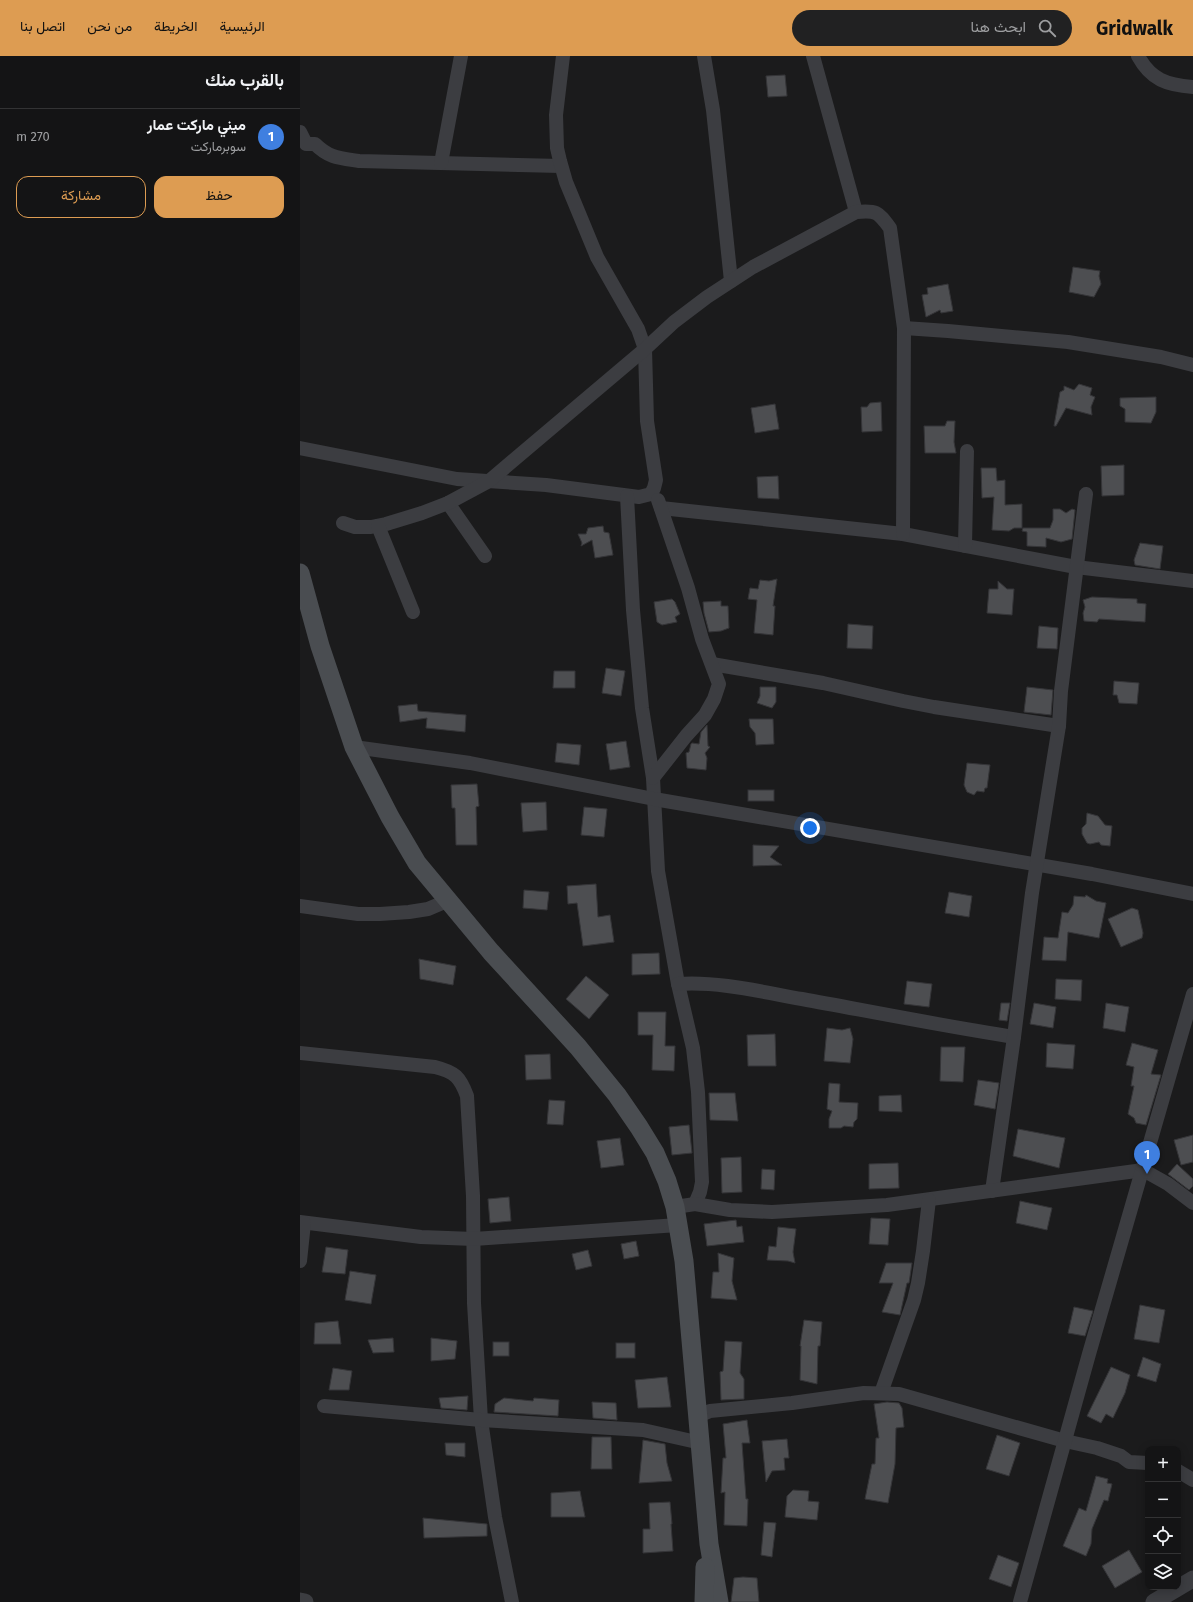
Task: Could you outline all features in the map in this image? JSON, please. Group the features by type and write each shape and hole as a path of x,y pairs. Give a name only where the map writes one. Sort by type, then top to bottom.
{"main road":[{"path":"300,573 320,646 354,748 390,817 418,863 491,952 578,1047 617,1095 655,1153 667,1181 677,1216 684,1261 710,1544 719,1602"},
{"path":"704,1602 705,1570 710,1544"}],"street":[{"path":"441,163 461,56"},
{"path":"300,448 457,479 546,485 628,496 645,496 651,494 656,480 648,421 645,350 638,330 597,256 566,182 557,148 556,115 563,56"},
{"path":"704,56 713,110 731,281"},
{"path":"813,56 856,212"},
{"path":"1138,56 1147,70 1158,79 1193,87"},
{"path":"300,132 306,144 315,144 329,155 338,158 359,161 561,166"},
{"path":"343,523 355,527 378,526 422,513 448,503 489,481 645,350 674,322 707,297 753,267 856,212 872,210 882,217 890,228 904,328 903,534"},
{"path":"904,328 1068,342 1161,357 1193,365"},
{"path":"965,546 967,451"},
{"path":"651,494 658,500 661,508 688,588 704,643 719,684 714,699 705,714 653,778"},
{"path":"992,1191 1037,865 1059,726 1061,691 1086,494"},
{"path":"300,1261 302,1223 421,1237 474,1239 677,1216 695,1204 702,1182 698,1092 692,1048 678,984 658,871 653,778 642,708 633,610 628,496"},
{"path":"448,503 485,556"},
{"path":"661,508 903,534 1076,567 1193,581"},
{"path":"378,526 413,612"},
{"path":"712,664 823,683 934,707 1059,726"},
{"path":"354,748 470,763 654,799 1092,874 1193,894"},
{"path":"300,906 358,914 380,914 428,909 449,900"},
{"path":"678,984 707,984 759,991 917,1021 1014,1037"},
{"path":"1020,1602 1193,994"},
{"path":"300,1054 449,1070 462,1084 467,1096 473,1196 474,1303 481,1420 495,1517 512,1602"},
{"path":"695,1204 730,1210 772,1212 887,1206 1143,1170 1163,1181 1193,1203"},
{"path":"881,1392 914,1300 918,1283 928,1200"},
{"path":"698,1416 710,1411 881,1392 909,1397 1121,1456 1129,1462 1145,1463"},
{"path":"324,1406 481,1420 643,1430 701,1443"},
{"path":"1181,1473 1193,1480"},
{"path":"1154,1602 1193,1579"},
{"path":"300,1601 305,1602"}],"building":[{"path":"785,75 787,96 768,97 766,76"},
{"path":"1073,267 1100,271 1099,276 1101,284 1094,297 1069,292"},
{"path":"948,284 953,311 941,313 940,310 926,317 922,295 928,294 927,288"},
{"path":"1079,384 1092,388 1090,395 1095,397 1091,407 1092,415 1066,408 1056,426 1054,426 1060,392 1064,390 1064,386 1074,390"},
{"path":"1156,397 1156,412 1151,423 1125,422 1125,409 1120,406 1120,398"},
{"path":"881,402 882,431 862,432 861,407 867,407 870,403"},
{"path":"775,404 779,429 755,433 751,408"},
{"path":"947,421 955,421 954,442 956,453 925,453 924,426 945,426"},
{"path":"1124,465 1124,495 1102,496 1101,466"},
{"path":"981,468 996,468 997,481 1005,480 1005,505 1022,504 1022,528 1014,528 1009,531 992,530 994,497 982,498"},
{"path":"778,476 779,499 758,498 757,477"},
{"path":"1053,509 1060,509 1066,513 1072,509 1075,510 1072,539 1061,542 1046,538 1046,547 1027,546 1027,532 1022,531 1023,528 1050,528 1053,520"},
{"path":"603,526 604,532 609,533 613,555 595,558 592,540 581,546 582,543 578,534 586,534 588,528"},
{"path":"1140,543 1163,546 1160,569 1135,565 1134,560"},
{"path":"777,579 773,606 775,606 773,635 754,633 757,600 748,599 750,588 758,589 760,580 769,581"},
{"path":"998,581 1007,589 1014,589 1012,615 987,613 989,589 998,589"},
{"path":"1092,597 1137,599 1137,603 1146,604 1145,622 1099,619 1097,622 1084,621 1083,613 1085,607 1083,600"},
{"path":"672,599 675,602 680,614 675,617 677,622 662,625 657,622 654,602"},
{"path":"721,601 721,606 728,606 729,628 721,631 709,632 703,602"},
{"path":"848,624 873,626 872,649 847,648"},
{"path":"1039,626 1058,628 1057,649 1037,648"},
{"path":"606,668 625,671 621,696 602,693"},
{"path":"554,671 575,671 575,688 553,688"},
{"path":"1114,681 1139,683 1137,704 1119,703 1117,695 1113,695"},
{"path":"760,687 776,687 776,702 772,708 757,703 760,696"},
{"path":"1027,687 1053,690 1051,715 1024,712"},
{"path":"417,704 418,711 466,715 465,732 426,728 427,718 400,722 398,706"},
{"path":"749,719 773,719 774,744 756,745 755,733 750,727"},
{"path":"707,725 708,746 710,747 705,753 707,758 706,770 687,768 686,753 689,752 692,743 699,744 701,732"},
{"path":"626,741 630,767 610,770 606,744"},
{"path":"557,743 581,745 579,765 555,762"},
{"path":"967,763 990,765 987,788 985,788 984,792 977,791 974,795 967,792 964,785"},
{"path":"477,784 479,806 476,807 477,845 456,845 455,808 452,808 451,785"},
{"path":"748,790 774,790 774,801 748,801"},
{"path":"546,802 547,830 523,832 521,803"},
{"path":"584,807 607,809 604,837 581,835"},
{"path":"1087,813 1098,816 1105,825 1112,826 1110,846 1101,845 1099,842 1090,844 1087,843 1082,834 1082,828 1086,824"},
{"path":"753,845 779,846 770,857 782,865 753,866"},
{"path":"596,884 598,917 610,915 614,942 583,946 577,903 568,904 567,886"},
{"path":"524,890 549,892 547,910 523,908"},
{"path":"949,892 972,896 969,917 945,913"},
{"path":"1086,895 1096,901 1106,903 1099,938 1068,932 1066,961 1042,960 1044,937 1058,938 1062,912 1068,913 1073,905 1074,896 1085,897"},
{"path":"1132,908 1138,910 1143,933 1142,938 1121,947 1108,919"},
{"path":"659,953 660,974 632,975 632,954"},
{"path":"419,959 456,966 453,985 420,979"},
{"path":"586,976 609,995 589,1019 566,999"},
{"path":"1056,979 1082,980 1081,1001 1055,999"},
{"path":"907,981 932,984 929,1007 904,1004"},
{"path":"1001,1003 1010,1003 1007,1021 999,1020"},
{"path":"1034,1003 1056,1007 1053,1028 1030,1024"},
{"path":"1106,1003 1129,1007 1125,1032 1103,1028"},
{"path":"638,1012 666,1012 665,1046 675,1046 674,1071 652,1070 653,1035 638,1035"},
{"path":"827,1028 842,1030 850,1028 853,1039 850,1063 824,1061"},
{"path":"775,1034 776,1066 748,1066 747,1035"},
{"path":"1047,1043 1075,1045 1073,1069 1046,1067"},
{"path":"1132,1043 1158,1050 1151,1074 1161,1075 1146,1125 1136,1123 1134,1118 1128,1114 1134,1086 1131,1086 1134,1067 1126,1065"},
{"path":"941,1047 965,1047 963,1082 940,1081"},
{"path":"550,1054 551,1079 526,1080 525,1055"},
{"path":"978,1080 999,1083 995,1109 974,1105"},
{"path":"829,1083 840,1084 839,1102 858,1103 857,1119 854,1122 853,1127 844,1126 841,1128 829,1128 829,1119 832,1111 827,1109"},
{"path":"709,1093 735,1093 738,1121 710,1120"},
{"path":"901,1095 902,1112 879,1111 879,1096"},
{"path":"549,1100 565,1101 563,1125 547,1124"},
{"path":"689,1125 692,1153 672,1155 669,1127"},
{"path":"1018,1129 1065,1138 1059,1168 1013,1156"},
{"path":"1193,1135 1193,1162 1181,1165 1174,1140"},
{"path":"620,1138 624,1165 601,1168 597,1141"},
{"path":"741,1157 742,1192 722,1193 721,1158"},
{"path":"898,1163 899,1188 869,1189 869,1164"},
{"path":"1177,1164 1193,1179 1193,1186 1189,1190 1168,1174"},
{"path":"762,1169 775,1170 774,1190 761,1189"},
{"path":"509,1197 511,1221 490,1223 488,1199"},
{"path":"1020,1201 1052,1208 1047,1230 1016,1223"},
{"path":"871,1218 890,1219 888,1245 869,1244"},
{"path":"736,1220 737,1227 742,1226 744,1242 707,1246 704,1224"},
{"path":"778,1227 796,1229 793,1252 795,1263 788,1261 767,1260 769,1246 776,1247"},
{"path":"636,1241 639,1256 624,1259 621,1244"},
{"path":"326,1247 348,1250 345,1274 322,1272"},
{"path":"588,1250 592,1266 576,1270 572,1254"},
{"path":"718,1253 734,1258 732,1281 737,1300 711,1298 713,1272 719,1272"},
{"path":"886,1263 912,1263 909,1283 907,1283 900,1315 882,1312 893,1283 879,1283"},
{"path":"350,1271 376,1275 371,1304 345,1300"},
{"path":"1140,1305 1165,1310 1159,1343 1134,1339"},
{"path":"1074,1307 1093,1311 1085,1336 1068,1333"},
{"path":"804,1320 822,1322 820,1346 818,1346 817,1384 800,1380 800,1346"},
{"path":"338,1321 341,1344 314,1344 315,1323"},
{"path":"393,1338 394,1352 373,1353 368,1340"},
{"path":"431,1338 457,1341 455,1359 431,1361"},
{"path":"725,1341 742,1342 740,1373 744,1379 744,1399 721,1400 720,1372 723,1371"},
{"path":"493,1342 509,1342 509,1356 493,1356"},
{"path":"616,1343 635,1343 635,1358 616,1358"},
{"path":"1143,1357 1161,1364 1156,1382 1137,1376"},
{"path":"1111,1367 1130,1375 1125,1393 1113,1418 1106,1414 1101,1423 1087,1416"},
{"path":"333,1368 352,1371 349,1390 329,1390"},
{"path":"667,1377 671,1407 638,1408 635,1380"},
{"path":"468,1396 467,1410 441,1408 439,1398"},
{"path":"504,1398 533,1401 534,1398 559,1400 558,1416 494,1412 495,1404"},
{"path":"592,1402 616,1403 617,1420 593,1418"},
{"path":"887,1402 899,1403 902,1408 904,1427 896,1428 895,1464 888,1503 865,1499 872,1464 875,1464 876,1438 879,1438 874,1404"},
{"path":"747,1420 750,1443 742,1443 746,1499 748,1499 747,1526 724,1525 725,1492 721,1493 723,1458 726,1458 723,1424"},
{"path":"997,1435 1020,1443 1009,1476 986,1469"},
{"path":"592,1437 611,1437 612,1469 591,1469"},
{"path":"787,1439 789,1458 784,1458 785,1470 772,1471 766,1482 762,1441"},
{"path":"643,1440 665,1444 667,1463 672,1481 639,1483"},
{"path":"445,1443 465,1443 465,1457 446,1455"},
{"path":"1096,1476 1108,1479 1107,1483 1112,1484 1108,1501 1104,1500 1092,1529 1091,1544 1086,1556 1063,1546 1079,1508 1086,1511"},
{"path":"793,1490 809,1491 808,1501 819,1502 817,1520 785,1517 787,1496"},
{"path":"580,1491 585,1517 551,1517 551,1493"},
{"path":"670,1502 673,1551 643,1553 643,1529 650,1529 649,1503"},
{"path":"423,1518 487,1524 487,1536 424,1538"},
{"path":"764,1522 776,1523 772,1557 761,1555"},
{"path":"1129,1550 1142,1572 1115,1588 1102,1566"},
{"path":"998,1555 1019,1563 1011,1587 989,1579"},
{"path":"734,1578 757,1578 759,1602 731,1602"}],"place":[{"name":"ميني ماركت عمار","path":"1147,1174"}]}
